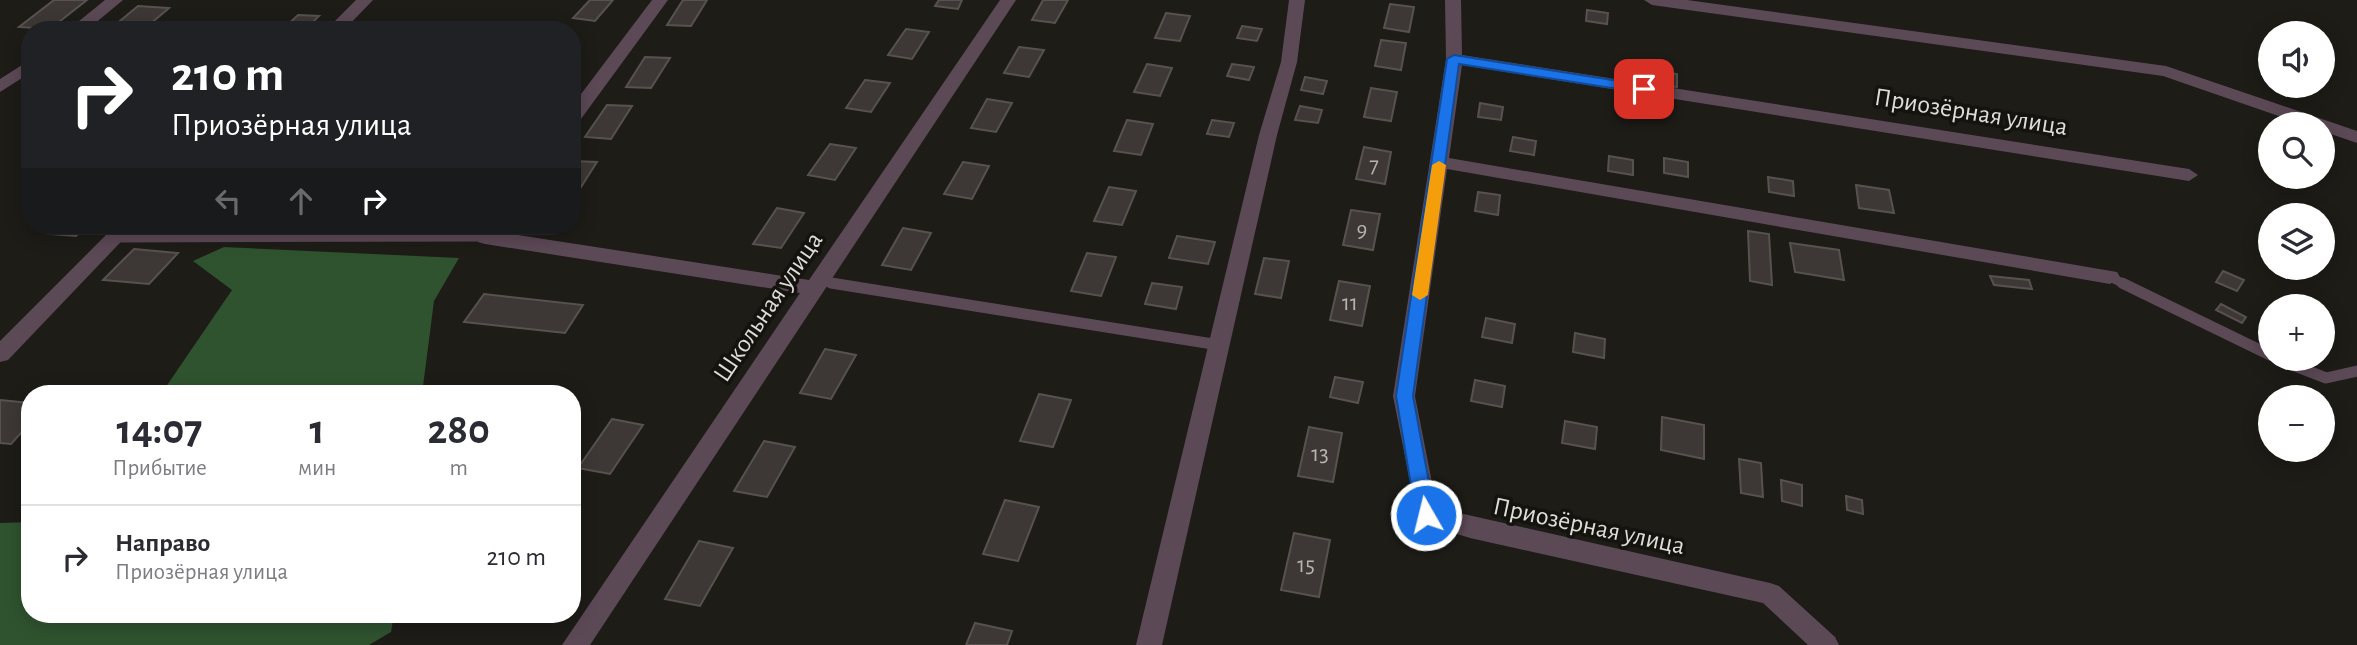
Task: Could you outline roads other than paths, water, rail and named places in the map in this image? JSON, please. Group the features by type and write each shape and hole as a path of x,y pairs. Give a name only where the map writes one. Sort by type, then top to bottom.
{"street":[{"path":"88,21 115,0"},
{"path":"343,21 365,0"},
{"path":"581,107 660,0"},
{"name":"Школьная улица","path":"575,645 1008,0"},
{"path":"1149,645 1268,135 1289,62 1297,0"},
{"name":"Приозёрная улица","path":"1453,0 1454,59 1404,396 1426,515 1470,528 1770,594 1826,645"},
{"path":"1652,0 2166,71 2284,112"},
{"name":"Приозёрная улица","path":"1454,59 2189,175"},
{"path":"0,87 21,72"},
{"path":"2335,130 2357,137"},
{"path":"1440,162 2110,277"},
{"path":"0,354 117,235"},
{"path":"513,235 816,285"}],"lane":[{"path":"2110,277 2258,349"},
{"path":"816,285 1219,345"},
{"path":"2306,371 2326,379 2357,371"}]}
